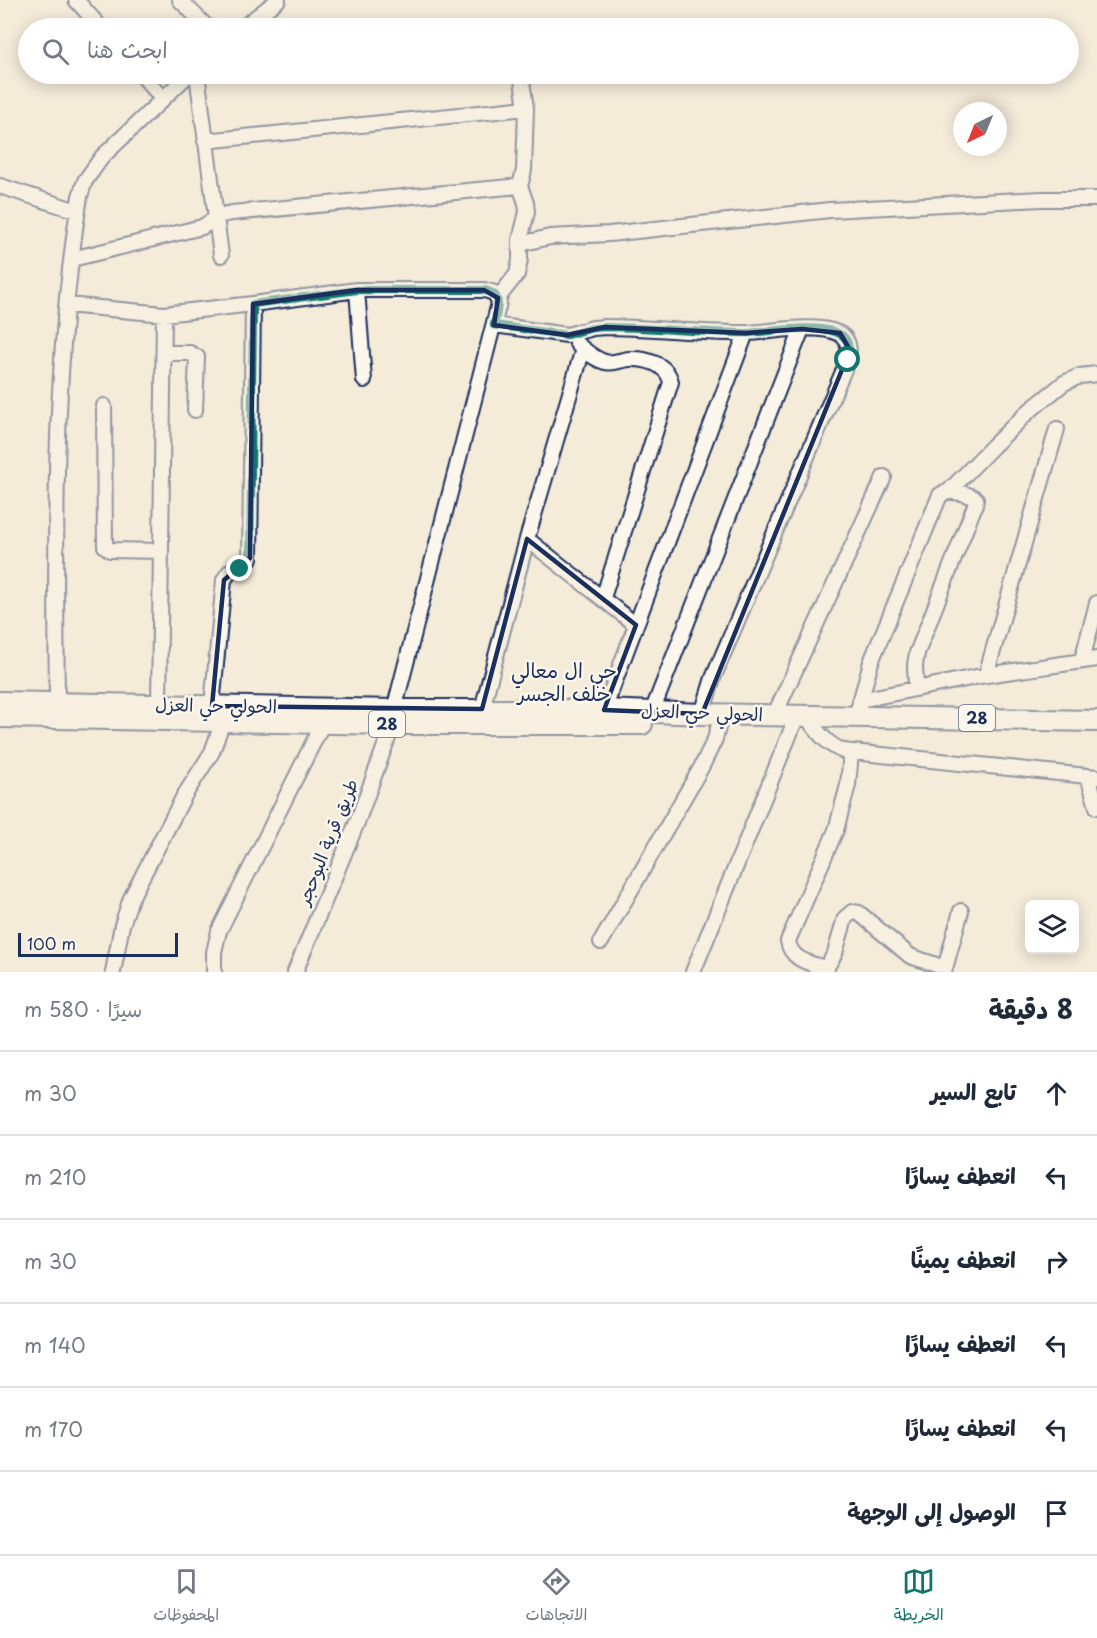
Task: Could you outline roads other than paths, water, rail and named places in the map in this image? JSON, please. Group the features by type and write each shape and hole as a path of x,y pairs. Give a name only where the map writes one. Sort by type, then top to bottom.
{"highway":[{"name":"الحولي حي العزل","path":"0,702 159,704 218,713 323,723 482,710 604,710 651,712 710,719"},
{"name":"28","path":"774,716 802,716 858,709 1097,721"},
{"name":"الحولي حي العزل","path":"0,717 218,713 759,721 774,716"}],"street":[{"path":"76,0 92,18"},
{"path":"180,0 198,18"},
{"path":"255,18 278,0"},
{"path":"150,84 162,98"},
{"path":"57,702 57,428 77,211 85,181 92,168 178,84"},
{"path":"197,84 221,255"},
{"path":"67,305 164,314 357,290 484,290 495,293 498,298 517,274 520,244 527,213 520,186 524,170 526,108 522,84"},
{"path":"205,141 526,108"},
{"path":"0,186 77,211"},
{"path":"72,259 202,227 232,213 520,186"},
{"path":"520,244 550,237 609,234 830,210 1097,199"},
{"path":"357,290 364,380"},
{"name":"طريق قرية البوحجر","path":"295,972 358,820 393,717 494,325 498,298"},
{"path":"113,972 122,925 131,898 187,790 212,752 218,713 224,580 230,571 244,567 250,558 253,304"},
{"path":"159,704 164,314"},
{"path":"494,325 567,335 604,327 746,333 802,329 840,333 847,340 850,350 848,360 713,678 710,719 715,739 702,766 601,942"},
{"path":"651,712 802,329"},
{"path":"604,710 746,333"},
{"path":"567,335 594,358 605,362 632,359 648,361 665,369 671,382 603,598"},
{"path":"482,710 527,539 583,349"},
{"path":"164,353 190,353 198,360 195,410"},
{"path":"949,491 1028,412 1064,383 1080,376 1097,374"},
{"path":"104,406 105,546 110,550 161,551"},
{"path":"986,675 1057,429"},
{"path":"774,716 884,477"},
{"path":"858,709 871,662 939,498 942,493 949,491 974,497 976,502 919,647 915,665 916,688"},
{"path":"527,539 636,625"},
{"path":"1082,660 1097,603"},
{"path":"858,709 916,688 1097,659"},
{"path":"693,972 802,716 829,744 851,753 1092,777 1097,807"},
{"path":"214,972 214,951 219,931 323,723"},
{"path":"851,753 848,785 836,830 788,941 790,950 795,957 825,970 835,953 845,918 852,912 858,913 910,956 945,970 961,912"}],"district":[{"name":"حي ال معالي خلف الجسر","path":"564,682"}]}
